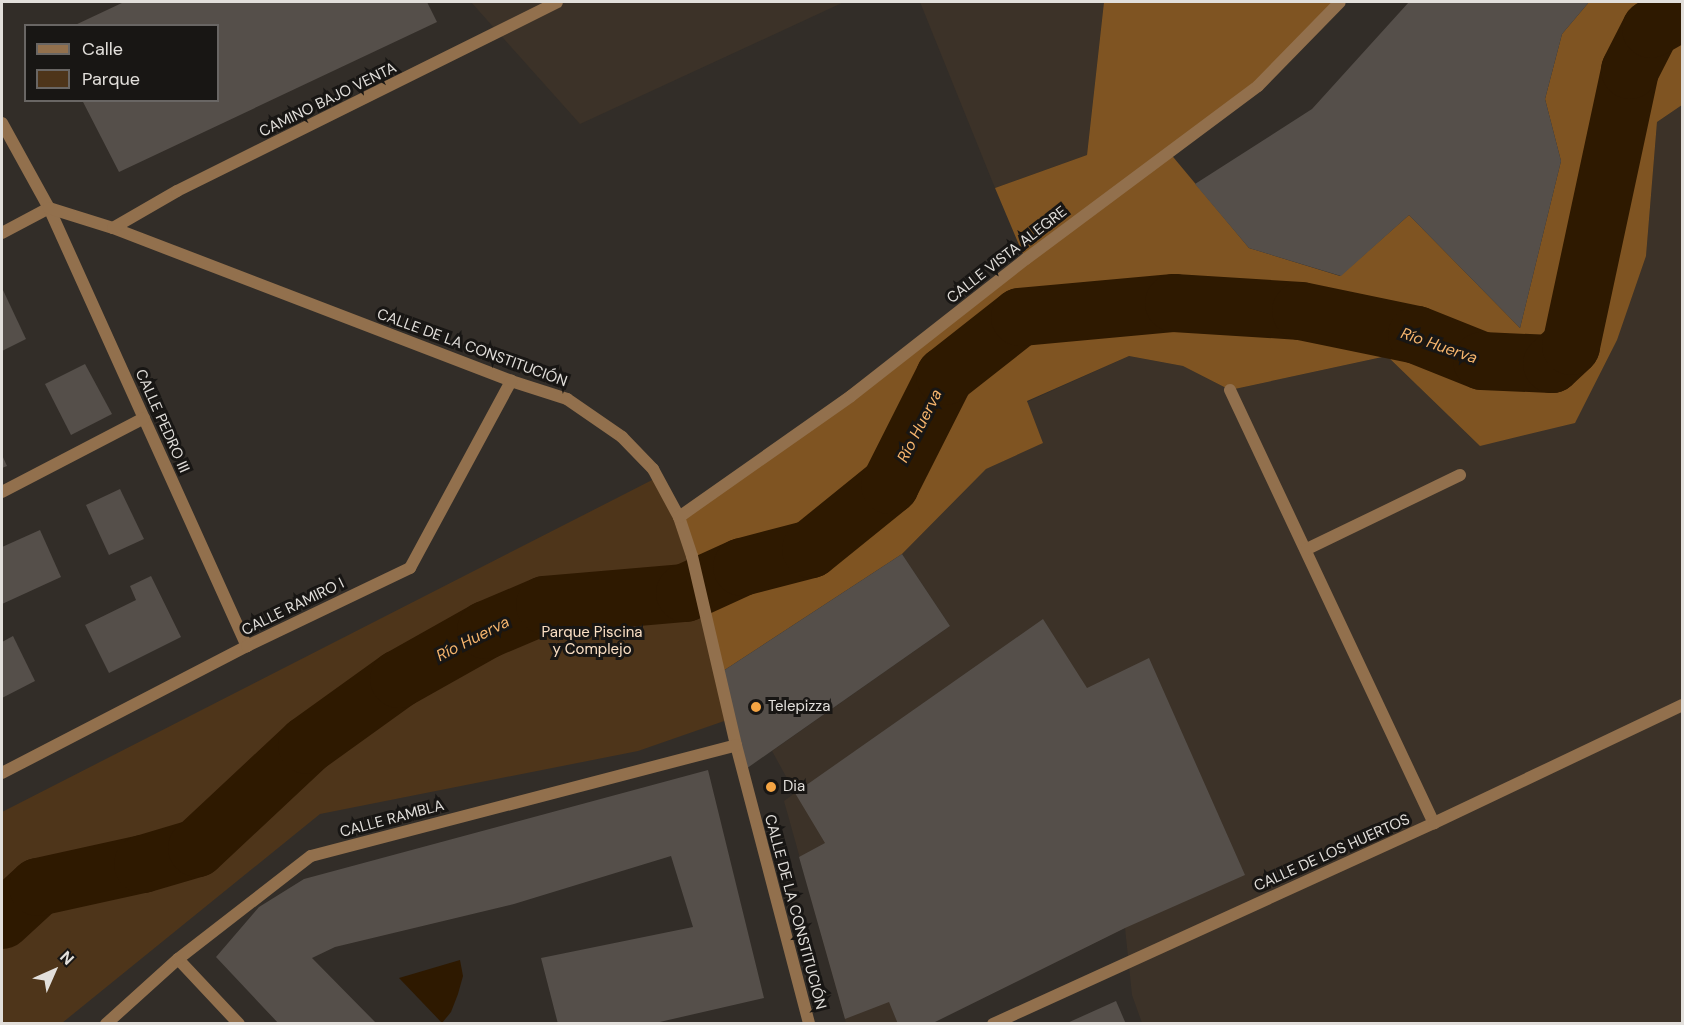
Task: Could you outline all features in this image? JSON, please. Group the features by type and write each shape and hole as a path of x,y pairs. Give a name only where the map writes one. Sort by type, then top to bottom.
{"street":[{"name":"CAMINO BAJO VENTA","path":"113,228 177,191 557,2"},
{"name":"CALLE VISTA ALEGRE","path":"679,517 851,396 1026,259 1258,86 1340,2"},
{"path":"2,123 49,208 2,233"},
{"name":"CALLE DE LA CONSTITUCIÓN","path":"49,208 113,228 511,381 567,399 622,437 653,469 679,517 692,556 736,745 809,1023"},
{"name":"CALLE PEDRO III","path":"49,208 247,646"},
{"name":"CALLE RAMIRO I","path":"2,773 247,646 410,568 511,381"},
{"path":"1230,390 1307,549 1434,823"},
{"path":"2,492 144,418"},
{"path":"1307,549 1460,475"},
{"name":"CALLE DE LOS HUERTOS","path":"993,1023 1434,823 1683,705"},
{"name":"CALLE RAMBLA","path":"106,1023 178,959 311,856 736,745"},
{"path":"178,959 239,1023"}],"shaded area":[{"path":"471,2 844,2 580,124"},
{"path":"920,2 1104,2 1087,155 995,188"},
{"path":"1104,2 1340,2 1258,86 1169,152 1249,248 1340,276 1409,215 1520,328 1561,161 1545,99 1562,34 1589,2 1682,2 1682,105 1657,122 1646,256 1617,340 1575,423 1480,446 1387,356 1230,390 1183,366 1129,356 1027,401 1043,443 986,469 902,554 720,673 679,517 1025,259 995,188 1087,155"},
{"path":"1682,105 1682,1023 1142,1023 1132,995 1125,928 931,1023 846,1023 784,801 795,793 772,751 950,626 902,554 986,469 1042,443 1027,402 1129,356 1183,366 1230,390 1387,356 1480,446 1646,256 1657,122"},
{"path":"460,960 463,976 458,994 451,1012 442,1023 399,978"}],"green space":[{"name":"Parque Piscina y Complejo","path":"658,477 679,517 730,719 638,751 320,814 62,1023 2,1024 2,812"}],"building":[{"path":"124,2 427,2 437,22 119,172 83,102 219,102 219,24 77,24"},
{"path":"1409,2 1589,2 1562,34 1545,99 1561,161 1520,328 1409,215 1341,276 1249,248 1195,184 1312,109"},
{"path":"2,288 26,339 2,351"},
{"path":"85,364 112,414 71,435 45,384"},
{"path":"2,455 7,466 2,468"},
{"path":"120,489 144,539 109,555 86,505"},
{"path":"40,530 61,577 2,604 2,547"},
{"path":"902,554 950,626 743,771 720,673"},
{"path":"151,576 181,637 109,673 85,625 136,600 130,586"},
{"path":"1043,619 1087,688 1149,658 1245,875 1125,928 931,1024 898,1024 889,1002 845,1019 799,857 825,843 795,793"},
{"path":"13,636 35,681 2,698 2,642"},
{"path":"708,770 764,998 651,1024 558,1024 541,958 693,927 671,856 514,904 335,947 312,958 377,1024 279,1024 216,957 259,907 304,879"},
{"path":"1116,1001 1126,1024 1065,1024"}],"waterway":[{"name":"Río Huerva","path":"2,920 38,887 143,864 197,848 307,745 399,679 486,630 545,605 685,593 742,567 811,549 890,485 945,376 1020,317 1174,303 1301,311 1417,335 1482,361 1552,364 1571,346 1630,70 1651,29 1682,11"}],"place":[{"name":"Telepizza","path":"756,707"},
{"name":"Dia","path":"771,787"}]}
